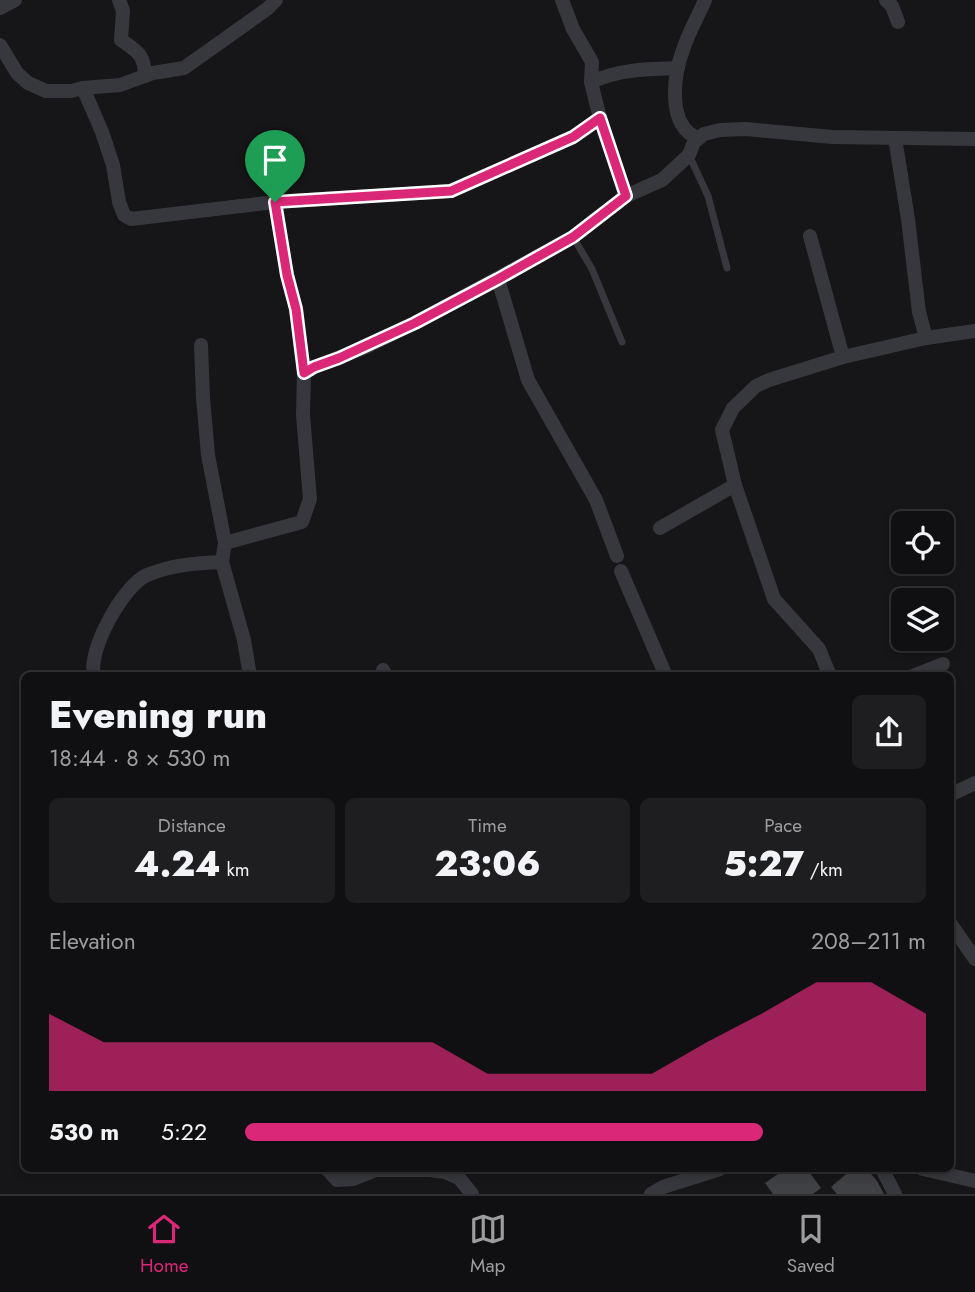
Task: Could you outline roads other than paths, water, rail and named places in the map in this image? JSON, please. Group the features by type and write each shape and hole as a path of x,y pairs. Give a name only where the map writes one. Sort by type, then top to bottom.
{"street":[{"path":"0,8 15,0"},
{"path":"120,0 123,11 121,40 142,55 145,76"},
{"path":"0,45 17,73 37,88 57,92 120,85 145,76 184,68 276,0"},
{"path":"562,0 573,29 592,62 592,82 600,118 626,196"},
{"path":"698,138 687,133 675,103 678,68 685,42 705,0"},
{"path":"886,0 892,6 898,22"},
{"path":"592,82 626,70 678,68"},
{"path":"83,88 115,172 119,202 124,215 131,219 275,202 451,191 573,137 600,118"},
{"path":"304,373 415,323 573,237 626,196 662,180 689,155 698,138 704,134 746,129 792,135 975,139"},
{"path":"895,138 919,312 926,338"},
{"path":"225,543 302,522 310,499 303,415 304,373 296,309 287,275 275,202"},
{"path":"810,236 843,357"},
{"path":"498,279 528,380 596,500 617,556"},
{"path":"828,672 819,649 774,599 735,485 722,430 733,408 755,386 769,380 843,357 926,338 975,331"},
{"path":"201,345 208,455 225,543 222,562 244,640 249,672"},
{"path":"660,528 735,485"},
{"path":"94,672 93,661 100,635 124,598 145,576 190,563 222,562"},
{"path":"621,571 664,672"},
{"path":"923,672 943,664"},
{"path":"954,793 975,783"},
{"path":"954,929 975,959"},
{"path":"330,1172 337,1180 344,1181 370,1172"},
{"path":"445,1172 459,1178 472,1194"},
{"path":"651,1194 663,1187 710,1172"},
{"path":"884,1172 895,1194"},
{"path":"936,1172 975,1181"}],"lane":[{"path":"689,155 708,197 727,268"},
{"path":"573,237 592,269 622,342"}]}
